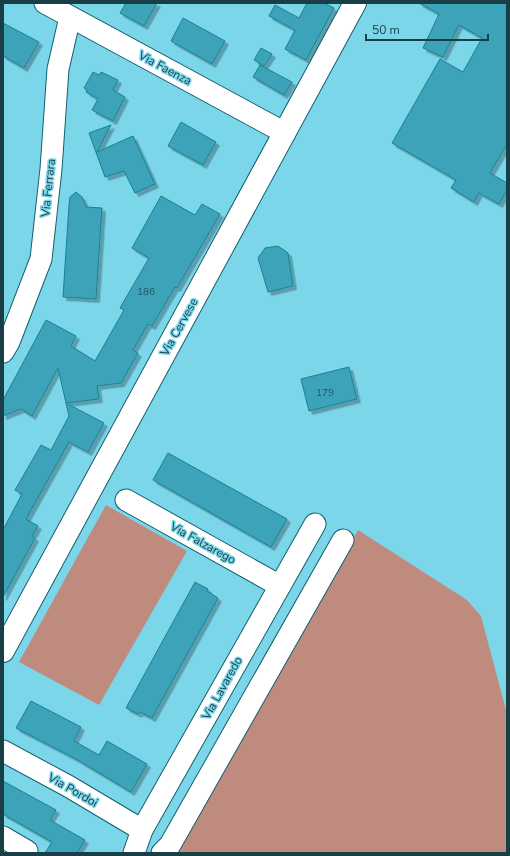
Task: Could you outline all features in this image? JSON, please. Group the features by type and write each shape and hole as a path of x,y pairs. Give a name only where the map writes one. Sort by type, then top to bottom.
{"main road":[{"name":"Via Cervese","path":"4,649 355,3"}],"street":[{"name":"Via Faenza","path":"45,3 284,133"},
{"name":"Via Ferrara","path":"3,352 9,342 41,259 51,169 58,70 70,17"},
{"name":"Via Falzarego","path":"126,500 280,586"},
{"name":"Via Lavaredo","path":"134,853 142,830 315,524"},
{"path":"162,853 170,845 343,540"},
{"name":"Via Pordoi","path":"3,751 68,786 142,830"},
{"path":"3,837 27,851 26,853"}],"shaded area":[{"path":"106,505 187,551 99,705 19,662"},
{"path":"358,530 467,600 481,616 507,714 507,853 174,853"}],"building":[{"path":"126,3 157,3 144,26 120,13"},
{"path":"307,3 324,3 334,8 306,60 285,49 295,30 269,16 275,5 299,18"},
{"path":"419,3 507,3 507,144 490,173 507,183 507,190 499,204 479,193 474,202 451,188 456,180 392,143 440,59 463,72 482,38 459,25 443,57 423,48 439,14"},
{"path":"183,18 225,41 212,64 171,41"},
{"path":"3,23 39,42 24,68 3,56"},
{"path":"261,48 272,54 264,66 254,60"},
{"path":"260,65 292,82 284,95 253,77"},
{"path":"93,72 99,75 101,72 118,80 113,90 125,97 113,121 92,110 98,99 86,92 87,90 84,88"},
{"path":"181,122 216,142 203,165 168,146"},
{"path":"111,125 97,152 133,136 155,184 135,193 124,171 105,177 89,133"},
{"path":"76,192 82,197 86,207 102,208 96,299 63,297 69,205 70,197"},
{"path":"161,196 195,215 202,204 220,214 177,288 175,287 152,326 148,324 133,350 138,353 121,383 97,386 99,399 66,403 58,368 32,416 21,409 3,416 3,400 46,320 76,336 71,346 95,361 124,310 120,308 149,258 132,248"},
{"path":"278,246 288,253 293,286 268,292 258,258 265,248"},
{"path":"349,367 357,399 309,411 301,379"},
{"path":"66,403 104,423 88,452 69,442 26,519 38,526 32,536 35,538 3,597 3,530 22,494 15,490 41,445 51,450 69,416"},
{"path":"168,453 287,519 271,547 153,480"},
{"path":"195,582 208,589 207,591 218,598 152,718 140,712 138,714 126,708"},
{"path":"31,701 81,727 74,741 99,755 107,741 147,764 131,792 76,759 16,728"},
{"path":"3,781 56,810 50,820 85,840 77,853 45,853 52,842 3,814"}]}
